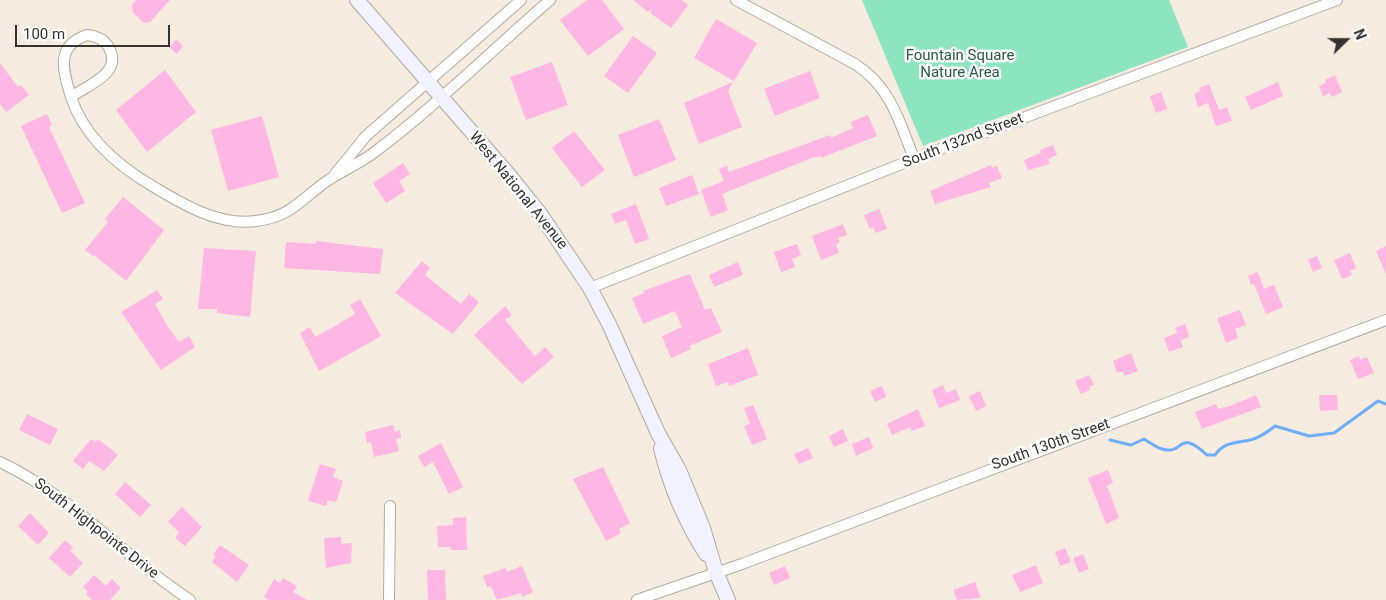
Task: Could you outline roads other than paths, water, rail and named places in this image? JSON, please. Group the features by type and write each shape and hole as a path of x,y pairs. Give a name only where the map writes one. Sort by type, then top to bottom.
{"main road":[{"name":"West National Avenue","path":"357,0 541,215 590,288 609,324 658,433 667,476 678,504 691,531 716,572 728,600"}],"street":[{"path":"333,177 353,151 380,123 521,0"},
{"path":"71,97 108,71 112,55 109,46 99,38 87,35 76,39 66,52 64,69 71,97 83,124 108,153 144,182 180,202 209,215 241,222 272,218 302,203 333,177 359,163 440,97 550,0"},
{"path":"736,0 855,64 872,77 894,106 914,159"},
{"name":"South 132nd Street","path":"590,288 914,159 1337,0"},
{"path":"380,123 392,137"},
{"name":"South 130th Street","path":"716,572 1386,320"},
{"name":"South Highpointe Drive","path":"0,462 29,476 57,494 157,576 190,600"},
{"path":"389,600 390,506"},
{"path":"637,600 716,572"}],"waterway":[{"path":"1110,440 1131,445 1144,439 1162,449 1169,450 1175,449 1182,444 1191,443 1207,455 1215,455 1226,445 1257,438 1275,426 1309,436 1334,433 1378,401 1386,404"}],"park label":[{"name":"Fountain Square Nature Area","path":"960,64"}]}
